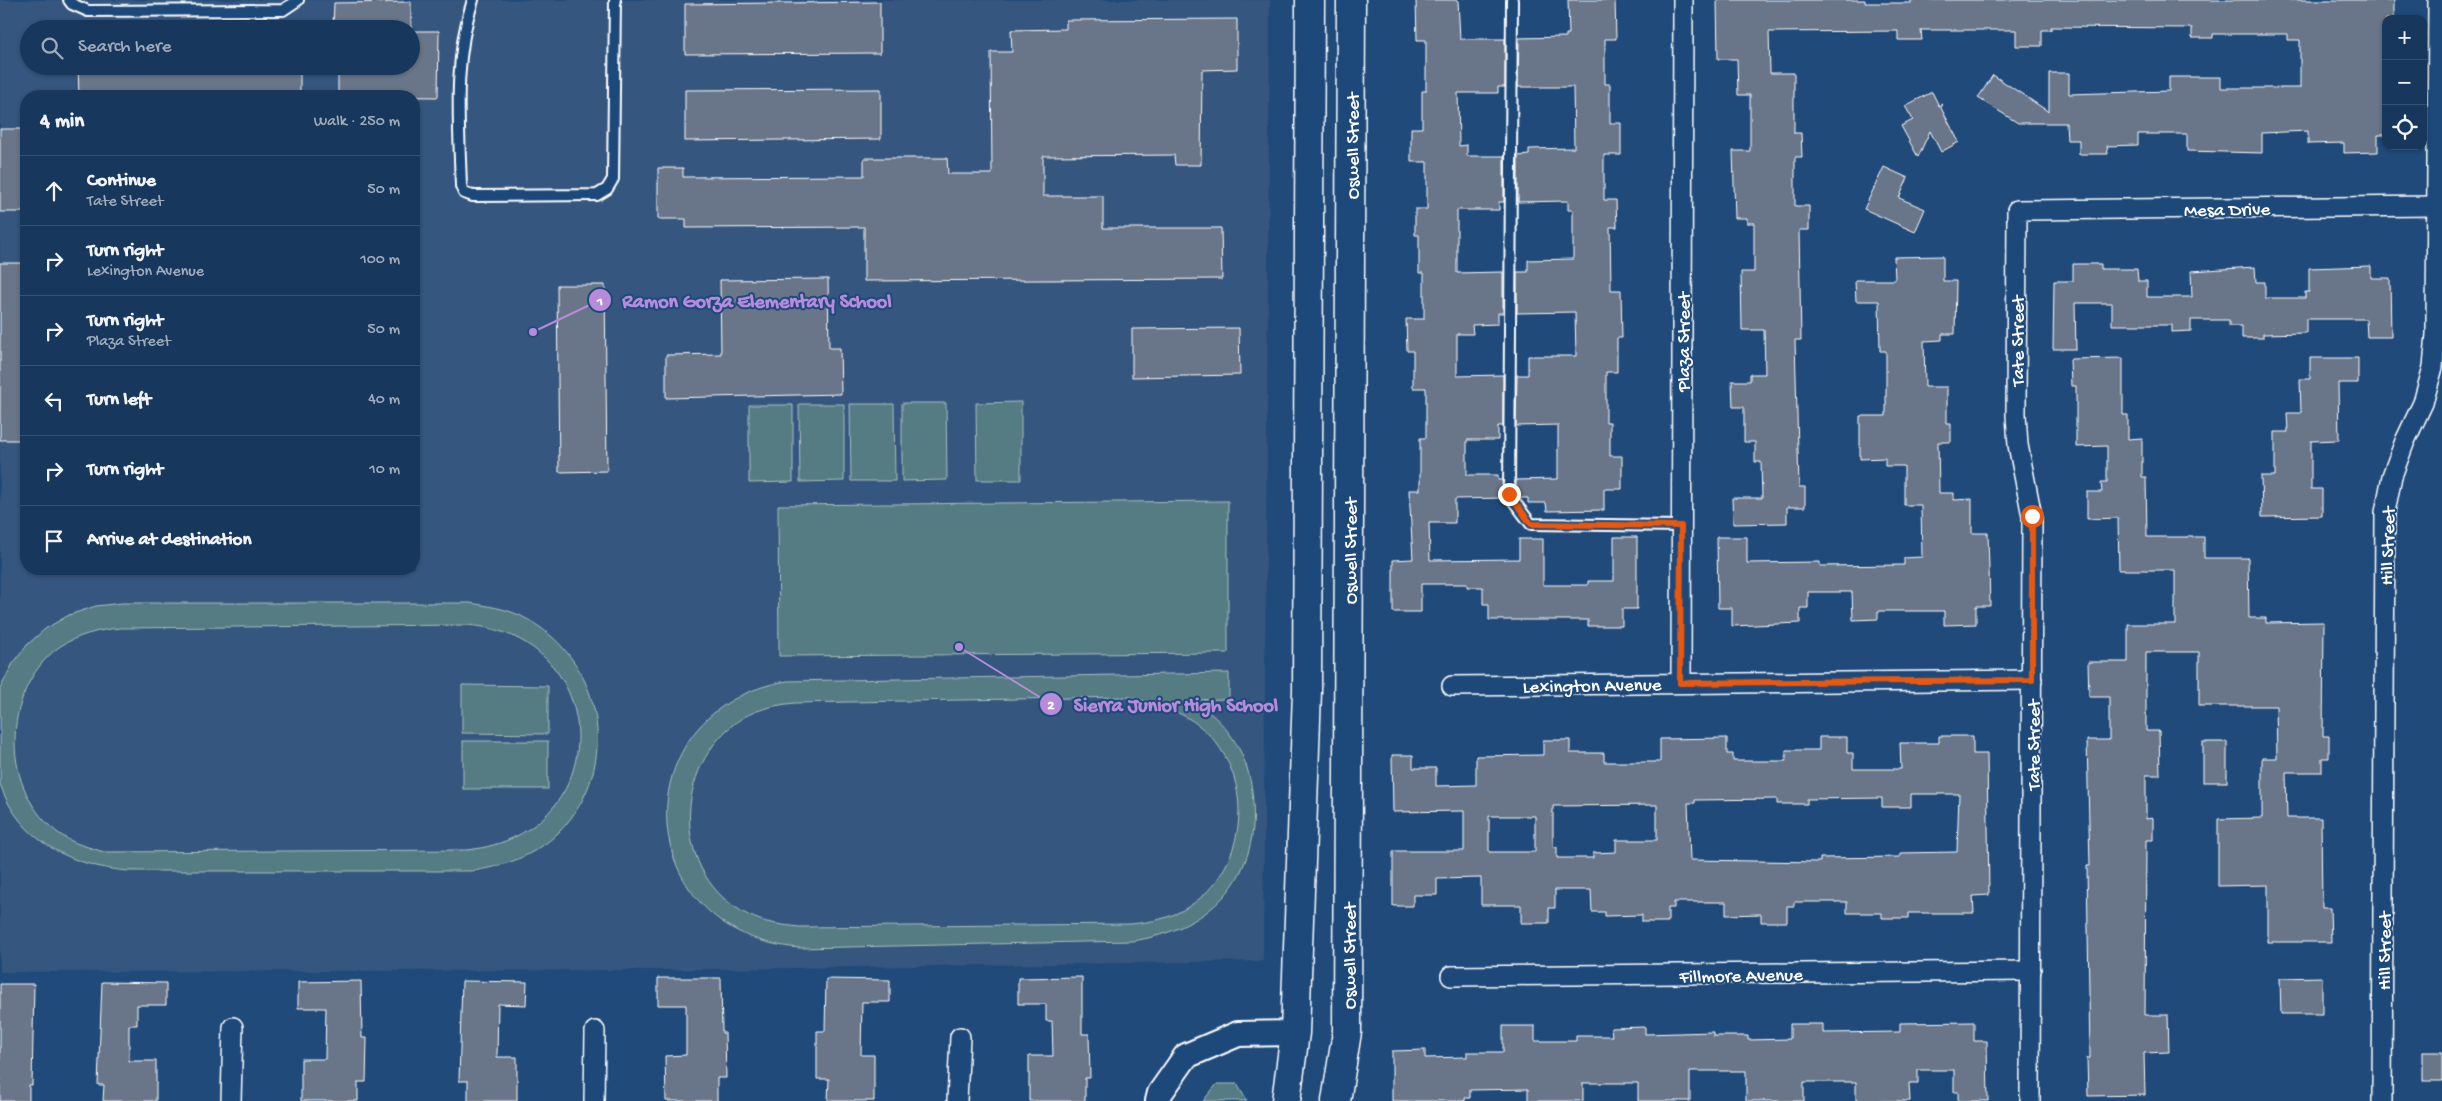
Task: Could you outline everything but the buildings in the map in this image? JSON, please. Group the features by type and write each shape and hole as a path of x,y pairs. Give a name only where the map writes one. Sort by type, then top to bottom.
{"main road":[{"path":"1286,1101 1295,1033 1307,691 1310,0"},
{"name":"Oswell Street","path":"1336,1101 1347,1032 1351,0"}],"street":[{"name":"Plaza Street","path":"1680,683 1683,0"},
{"name":"Hill Street","path":"2382,1101 2385,512 2392,476 2405,441 2423,403 2433,367 2436,334 2438,0"},
{"name":"Mesa Drive","path":"2017,210 2437,206"},
{"name":"Tate Street","path":"2017,210 2016,414 2018,446 2032,516 2030,1101"},
{"name":"Lexington Avenue","path":"1452,686 2032,680"},
{"name":"Fillmore Avenue","path":"1450,976 2031,971"},
{"path":"231,1101 233,1027"},
{"path":"594,1101 595,1031"},
{"path":"1158,1101 1160,1093 1186,1056 1238,1034 1295,1033"},
{"path":"957,1101 960,1037"}],"lane":[{"path":"68,0 88,12 283,10 298,0"},
{"path":"472,2 463,30 458,78 460,186 464,193 473,196 597,195 607,189 613,179 615,0"},
{"path":"1512,0 1509,494 1531,524 1681,526"}],"shaded area":[{"path":"0,0 1270,0 1263,961 653,970 0,972"}],"green space":[{"path":"1021,402 1021,480 977,480 976,403"},
{"path":"902,403 946,403 947,480 902,481"},
{"path":"799,404 844,404 844,481 800,482"},
{"path":"850,404 894,404 895,481 851,481"},
{"path":"749,405 793,405 793,482 749,483"},
{"path":"1228,501 1228,653 779,656 778,505"},
{"path":"122,603 470,603 509,611 521,616 549,634 571,657 586,685 595,714 597,745 592,776 579,805 559,832 540,848 518,859 495,867 471,871 129,871 88,864 69,857 34,836 20,821 9,804 0,784 0,689 12,665 27,645 45,629 69,615 96,606","holes":["467,625 515,637 549,663 571,697 578,736 572,775 551,810 516,836 467,850 104,852 66,838 41,817 27,794 18,769 15,742 18,715 26,689 40,666 59,647 73,639 88,634 120,628"]},
{"path":"1229,673 1229,699 1194,700 1224,726 1237,744 1247,768 1253,802 1253,830 1247,856 1237,878 1223,897 1205,913 1184,926 1159,935 1132,941 800,948 743,934 702,905 677,865 667,820 673,774 695,733 733,700 787,681","holes":["1129,697 1177,712 1202,728 1220,748 1232,772 1238,798 1238,824 1233,850 1221,873 1205,894 1171,916 1131,924 788,926 760,920 728,902 708,880 696,855 690,827 691,799 699,771 714,745 735,723 756,711 795,703"]},
{"path":"462,685 548,686 548,734 462,733"},
{"path":"463,741 548,741 548,789 463,789"},
{"path":"1217,1084 1237,1084 1247,1101 1203,1101"}],"place":[{"name":"Ramon Gorza Elementary School","path":"533,332"},
{"name":"Sierra Junior High School","path":"959,647"}],"route":[{"path":"1509,494 1531,524 1681,526 1680,683 2032,680 2032,516"}]}
